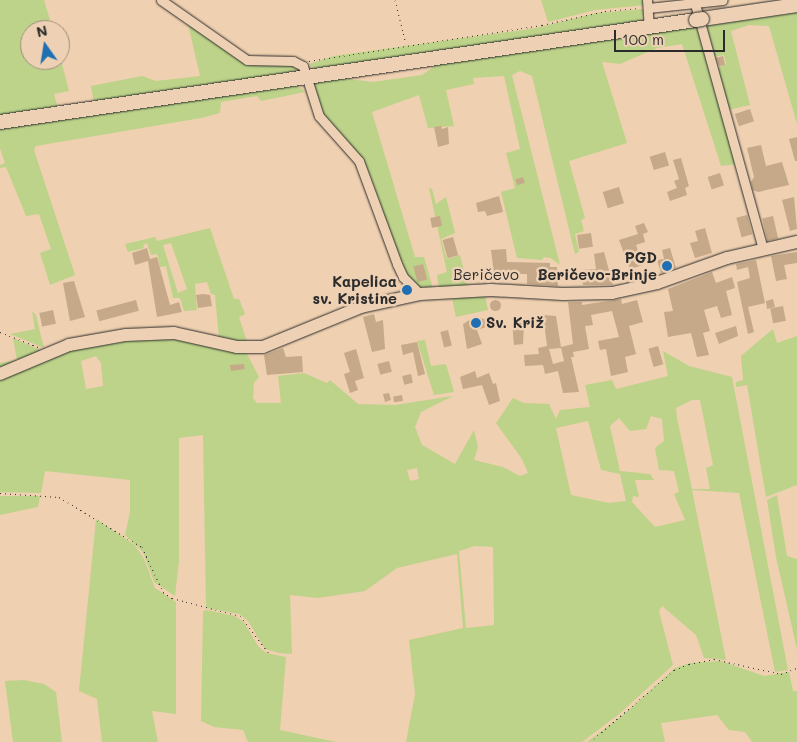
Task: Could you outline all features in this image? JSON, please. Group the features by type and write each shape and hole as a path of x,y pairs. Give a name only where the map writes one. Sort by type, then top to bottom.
{"main road":[{"path":"0,122 305,72 649,28 797,5"}],"street":[{"path":"161,0 248,60 293,61 305,72 319,116 354,153 367,175 397,264 403,277 420,294"},
{"path":"649,28 647,4 695,4 723,0"},
{"path":"695,4 763,250"},
{"name":"Beričevo","path":"0,374 47,352 77,343 148,333 194,335 237,348 263,347 361,307 420,294 491,290 564,294 612,293 656,283 728,258 797,242"}],"path":[{"path":"395,0 406,45"},
{"path":"305,72 319,58 542,25 647,4"},
{"path":"0,332 47,352"},
{"path":"0,492 60,497 142,548 163,592 172,598 240,616 268,652"},
{"path":"590,742 674,670 689,664 714,659 781,674 797,668"}],"green space":[{"path":"0,0 44,0 50,20 20,20 20,70 64,70 69,91 54,94 58,108 0,116"},
{"path":"541,0 644,0 645,5 595,10 548,22"},
{"path":"644,9 642,20 635,24 331,68 313,68 309,64 334,56 536,28 596,13"},
{"path":"797,11 797,124 769,26 749,25 731,31 750,105 728,110 717,68 726,64 724,55 714,57 704,26"},
{"path":"188,24 255,65 288,62 298,67 293,73 94,103 91,86 142,76 156,81 200,76"},
{"path":"698,26 736,164 721,166 682,44 657,48 620,64 602,62 627,143 569,161 585,218 581,220 584,231 575,234 579,252 575,254 532,76 520,71 512,75 560,265 551,258 544,257 542,260 517,258 501,192 515,188 506,153 520,149 504,76 473,78 474,84 446,90 454,126 428,128 419,95 372,112 415,257 424,257 433,289 416,286 403,272 370,175 352,147 324,119 312,86 315,82 333,77 373,82 422,75 439,63"},
{"path":"297,85 305,92 261,101 257,96 221,102 220,113 201,118 36,146 34,150 75,275 50,285 40,253 51,249 39,214 26,216 6,167 0,168 0,165 5,163 0,148 0,127"},
{"path":"429,188 432,189 436,204 446,197 455,233 441,239 447,259 460,255 468,286 439,289 437,275 447,272"},
{"path":"210,228 234,299 239,299 245,314 239,317 248,345 219,339 215,295 211,294 207,282 195,284 197,310 184,311 180,298 173,298 166,266 160,267 157,254 151,255 147,243 143,245 144,248 128,252 125,244 155,237 157,241","holes":["171,243 187,289 178,293 163,245"]},
{"path":"485,295 488,310 456,317 452,298"},
{"path":"32,311 36,315 44,348 10,334 35,329"},
{"path":"773,329 777,343 797,336 797,485 766,497 747,385 736,387 736,382 743,380 741,356"},
{"path":"155,336 164,340 169,336 246,352 259,377 254,383 253,398 257,403 281,403 278,376 304,373 327,383 330,380 358,404 395,405 453,396 421,412 415,427 422,445 455,464 474,430 478,447 474,460 503,467 520,476 528,473 522,459 496,423 513,398 524,403 549,404 556,419 560,410 590,407 585,385 612,380 616,389 668,376 663,351 689,366 732,377 788,670 775,672 739,493 692,490 726,660 704,658 696,635 662,606 659,611 673,665 618,715 582,742 406,742 415,694 409,640 463,628 457,554 397,568 365,591 318,598 290,595 292,654 265,649 248,621 239,614 206,608 203,435 179,438 179,561 175,596 154,582 143,552 125,535 130,512 130,480 45,471 41,493 0,492 0,378 51,354","holes":["96,356 101,363 103,386 86,389 81,361","692,400 700,400 713,465 706,468 710,489 692,489 676,408","651,416 662,419 664,441 655,448 659,470 674,471 679,492 674,494 685,520 655,527 632,502 633,496 639,497 635,480 654,480 650,474 620,471 610,426 619,418 630,431 646,429","588,421 601,470 620,474 626,501 609,503 571,495 556,428","417,468 419,479 410,481 407,470","475,546 493,547 494,625 466,628 459,551"]},
{"path":"13,338 43,351 0,372 0,363 17,360"},
{"path":"425,340 431,366 446,364 454,392 434,395 417,341"},
{"path":"777,495 787,556 797,559 797,649 776,557 767,500"},
{"path":"0,496 40,496 38,507 0,515"},
{"path":"96,519 135,545 144,559 155,588 176,602 176,714 152,711 158,742 102,742 97,699 79,691"},
{"path":"207,610 235,616 244,622 258,646 266,653 286,657 280,730 336,742 248,742 243,730 214,727 201,721 203,611"},
{"path":"721,661 764,676 789,672 793,691 797,691 797,742 752,742 745,732 729,730 717,715 661,723 665,742 587,742 622,716 675,668 690,663"},
{"path":"24,680 44,684 56,692 62,742 13,742 5,681"}],"building":[{"path":"723,56 725,65 719,66 716,58"},
{"path":"750,109 754,121 739,126 735,114"},
{"path":"441,126 442,129 448,127 449,144 438,147 434,127"},
{"path":"797,137 797,161 795,161 789,139"},
{"path":"761,145 766,166 782,162 789,185 758,192 753,190 751,182 754,177 747,148"},
{"path":"665,152 669,165 654,170 650,157"},
{"path":"681,158 689,186 685,188 687,195 670,201 667,192 677,188 674,181 679,179 673,160"},
{"path":"720,173 724,185 712,189 708,177"},
{"path":"523,177 525,183 517,185 515,179"},
{"path":"619,187 624,203 608,208 603,192"},
{"path":"499,196 503,212 487,216 485,211 478,212 476,203"},
{"path":"794,197 797,229 790,231 782,200"},
{"path":"747,215 752,234 742,237 736,218"},
{"path":"440,216 442,226 432,228 430,218"},
{"path":"773,216 778,238 767,241 762,218"},
{"path":"644,223 648,232 643,234 645,242 636,245 643,265 630,269 619,240 638,234 635,226"},
{"path":"705,228 712,253 695,258 690,243 698,241 695,231"},
{"path":"591,233 593,247 579,249 577,235"},
{"path":"453,237 458,255 448,258 442,240"},
{"path":"147,248 150,259 157,257 170,305 179,302 182,312 157,317 148,261 135,265 132,253"},
{"name":"PGD Beričevo-Brinje","path":"670,248 676,268 661,273 657,260 664,259 662,250"},
{"path":"506,249 507,262 550,263 550,267 557,267 558,286 527,284 527,274 517,274 517,270 494,273 491,250"},
{"path":"604,252 613,285 583,285 581,270 596,269 594,254"},
{"path":"797,252 797,263 784,265 787,279 776,281 771,256"},
{"path":"756,260 765,303 748,307 754,332 748,334 737,282 750,278 748,267 737,270 736,264"},
{"path":"423,264 427,279 417,282 413,267"},
{"path":"712,272 716,283 732,277 735,288 726,291 732,315 721,318 717,306 704,310 710,331 703,333 709,355 697,357 691,333 668,337 664,312 673,311 668,289"},
{"path":"74,281 85,317 70,321 63,283"},
{"path":"196,295 210,295 212,306 198,308"},
{"path":"621,299 622,304 637,300 643,322 629,326 636,354 625,357 628,372 611,376 606,349 600,350 598,341 619,337 612,311 591,315 593,325 585,326 589,349 573,352 574,357 571,357 579,392 563,393 558,371 545,374 543,365 525,366 524,355 539,354 538,348 547,346 543,315 556,316 561,347 573,344 568,302 582,302 582,305","holes":["561,348 564,361 553,364 549,349"]},
{"path":"773,299 775,307 767,309 766,301"},
{"path":"136,300 139,311 99,321 96,311"},
{"path":"493,300 497,300 500,305 499,309 493,310 490,307 490,303"},
{"path":"783,306 786,321 773,323 770,308"},
{"path":"53,310 56,324 42,327 39,313"},
{"path":"374,314 376,322 383,320 385,349 372,352 363,317"},
{"path":"476,316 486,320 486,327 477,330 482,344 467,349 463,324"},
{"path":"512,322 524,322 523,344 514,345"},
{"path":"736,326 738,336 719,344 715,333"},
{"path":"448,330 452,346 444,347 440,332"},
{"path":"417,342 425,374 418,376 413,352 403,355 401,345"},
{"path":"658,346 663,364 654,367 648,349"},
{"path":"283,348 286,357 302,356 303,372 267,375 264,355"},
{"path":"356,349 364,378 355,381 358,390 350,393 344,374 350,372 344,353"},
{"path":"389,361 392,372 380,375 377,364"},
{"path":"244,364 245,369 231,371 230,365"},
{"path":"475,371 477,378 489,373 493,384 496,383 500,401 489,405 482,385 463,389 460,377"},
{"path":"411,374 413,383 404,385 402,376"},
{"path":"389,393 391,400 385,402 383,394"},
{"path":"402,395 403,401 394,402 393,396"}],"place":[{"name":"PGD Beričevo-Brinje","path":"667,266"},
{"name":"Kapelica sv. Kristine","path":"407,290"},
{"name":"Sv. Križ","path":"476,323"}]}
